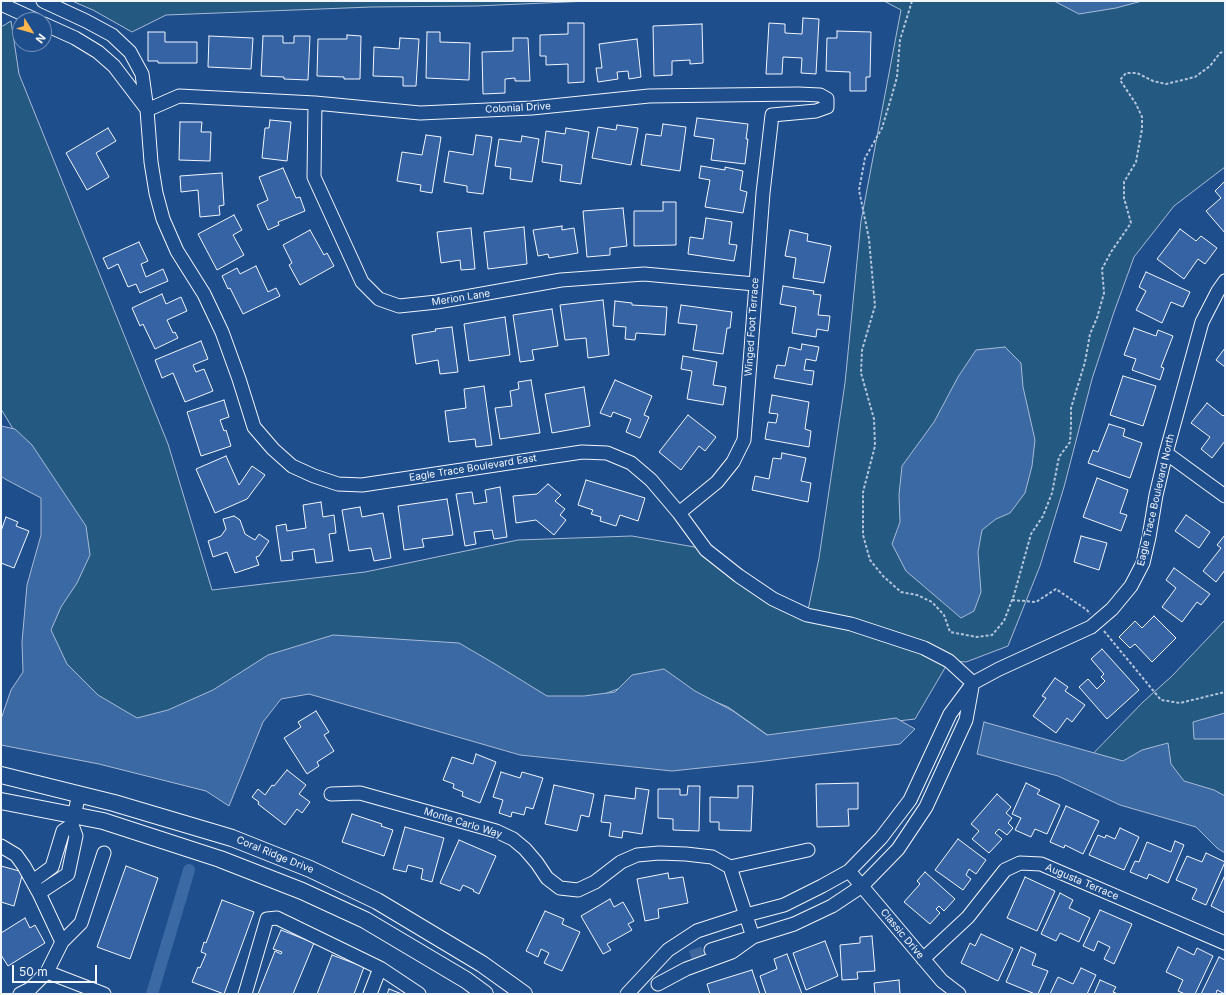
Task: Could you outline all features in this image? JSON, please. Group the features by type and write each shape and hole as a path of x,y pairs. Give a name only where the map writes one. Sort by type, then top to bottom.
{"main road":[{"name":"Coral Ridge Drive","path":"1,775 114,803 232,838 310,869 377,901 482,964 524,994"},
{"path":"1,801 73,820 103,821 220,859 302,891 365,920 466,980 485,994"}],"street":[{"name":"Eagle Trace Boulevard East","path":"43,1 112,35 130,52 142,74 147,110 150,162 163,219 177,251 204,294 222,332 254,427 273,449 292,466 314,476 338,484 362,485 582,452 607,453 631,463 651,480 679,513 706,550 739,576 773,599 807,615 851,624 924,648 949,661 973,683"},
{"path":"1,4 18,12"},
{"path":"52,28 98,52 114,66 147,110"},
{"name":"Colonial Drive","path":"147,110 179,96 315,103 420,113 532,108 649,96 755,96 798,94 820,95 827,99 827,107 816,111 772,114"},
{"name":"Merion Lane","path":"315,103 314,177 362,282 379,299 399,306 437,302 561,280 644,274 755,284"},
{"name":"Winged Foot Terrace","path":"679,513 717,482 734,462 744,440 755,284 772,114"},
{"name":"Eagle Trace Boulevard North","path":"627,994 668,950 697,931 746,915 784,905 848,871 881,838 910,800 950,714 973,683 999,669 1091,627 1112,609 1131,586 1143,563 1166,453 1202,322 1223,290"},
{"path":"1166,453 1225,496"},
{"path":"714,925 717,948 794,924 832,906 862,886 898,849 926,807 966,720 973,683"},
{"name":"Monte Carlo Way","path":"331,794 360,793 496,831 512,839 525,849 547,878 560,888 578,890 595,882 621,862 637,856 659,853 712,857 730,868"},
{"path":"40,893 68,874 76,836 73,820 78,794"},
{"path":"33,881 52,867 63,831 73,820"},
{"path":"1,846 16,855 33,881 62,942"},
{"path":"753,937 730,868 808,850"},
{"path":"20,994 30,988 47,972 62,942 81,923 104,853"},
{"name":"Augusta Terrace","path":"923,959 968,917 1005,870 1020,863 1040,864 1225,942"},
{"name":"Classic Drive","path":"848,871 942,981 959,994"},
{"path":"245,994 267,919 277,918 380,968 419,994"},
{"path":"654,989 686,969 732,952 753,937"},
{"path":"654,989 691,957"},
{"path":"370,994 380,968"},
{"path":"47,972 104,994"}],"path":[{"path":"912,1 900,40 897,78 882,128 865,158 859,190 869,239 875,306 862,350 861,373 874,419 874,446 863,492 863,535 870,560 883,576 902,592 932,602 944,615 950,632 977,637 992,634 1004,621 1012,600 1031,534 1043,516 1052,493 1059,457 1070,442 1071,408 1085,362 1090,334 1097,318 1104,293 1102,269 1111,252 1131,223 1124,198 1124,182 1136,162 1142,129 1142,117 1136,104 1120,80 1126,73 1137,72 1153,81 1166,84 1195,77 1210,66 1220,53 1225,51"},
{"path":"1012,600 1036,602 1056,590 1087,610 1162,700 1180,703 1225,692"}],"shaded area":[{"path":"72,1 590,1 476,6 371,7 166,15 132,32 93,10"},
{"path":"884,1 1225,1 1225,167 1174,206 1134,257 1092,379 1064,487 1040,566 1008,646 966,662 949,661 915,719 769,736 728,707 690,691 664,672 536,719 261,668 134,760 46,663 50,490 1,409 1,27 11,21 12,52 16,52 19,74 168,444 212,590 365,572 518,540 632,536 700,548 807,615 819,558 845,383 861,221 901,10"},
{"path":"1054,1 1142,1 1116,8 1079,14"},
{"path":"1005,347 1021,363 1023,387 1035,440 1032,466 1025,493 1010,513 996,519 982,530 978,552 981,592 974,611 961,618 906,571 892,544 900,522 899,495 902,466 934,422 958,377 976,350"},
{"path":"1,426 15,429 32,445 86,526 90,555 77,583 61,607 51,630 67,664 98,695 137,718 168,710 213,690 268,655 333,635 459,643 547,696 584,696 615,692 632,675 664,669 695,691 733,711 767,735 896,718 915,729 900,744 672,771 520,755 309,694 281,699 263,722 229,806 206,791 99,764 1,745 1,719 11,690 23,672 22,642 27,585 41,535 41,498 1,476"},
{"path":"1225,620 1225,821 1083,764 1143,702 1172,676"},
{"path":"1225,713 1225,739 1194,739 1193,722"},
{"path":"984,722 1123,761 1142,750 1168,743 1171,764 1184,781 1214,790 1225,796 1225,853 1217,848 1196,827 1120,805 1058,776 977,754"}],"building":[{"path":"803,18 819,19 816,74 801,73 802,58 783,57 782,74 766,74 769,23 785,24 785,33 802,34"},
{"path":"568,23 584,23 584,82 568,83 568,64 546,65 546,56 540,56 540,35 568,34"},
{"path":"702,24 703,63 690,64 690,60 672,61 672,75 654,76 653,26"},
{"path":"837,31 871,32 870,77 866,77 866,91 850,91 850,72 826,71 827,38 837,38"},
{"path":"148,32 165,32 165,42 197,42 197,63 158,63 158,61 148,61"},
{"path":"427,32 440,32 440,42 470,43 469,80 426,78"},
{"path":"347,35 361,36 360,79 317,76 318,39 347,39"},
{"path":"209,36 253,38 251,69 208,67"},
{"path":"263,36 283,36 283,43 294,43 294,36 310,36 308,80 261,76"},
{"path":"400,38 419,39 416,86 403,86 403,77 373,76 374,47 399,49"},
{"path":"513,38 528,38 530,81 515,81 515,78 505,79 505,93 483,94 482,52 513,51"},
{"path":"637,39 641,77 629,79 628,71 617,72 618,79 598,82 596,68 602,68 599,44"},
{"path":"697,118 748,124 745,164 711,160 714,139 694,136"},
{"path":"270,120 291,122 287,161 262,158 265,128 269,128"},
{"path":"180,122 202,122 201,132 211,132 210,161 179,160"},
{"path":"663,124 686,127 680,171 641,165 646,134 661,136"},
{"path":"617,125 638,128 631,165 592,158 598,127 616,130"},
{"path":"108,128 116,141 96,153 109,177 87,190 66,153"},
{"path":"566,128 589,132 581,184 560,181 562,165 542,162 546,131 565,134"},
{"path":"426,135 441,137 432,193 420,191 421,185 397,181 402,152 422,155"},
{"path":"476,135 492,137 483,194 467,192 467,186 444,182 449,151 473,155"},
{"path":"522,136 539,139 532,182 510,179 511,168 495,166 499,139 521,142"},
{"path":"701,166 725,170 725,167 743,171 740,190 747,192 743,213 705,207 710,180 699,178"},
{"path":"283,168 296,198 300,197 305,211 278,222 279,225 268,230 257,205 268,200 259,177"},
{"path":"222,173 224,205 219,206 220,215 200,217 198,190 181,192 180,176"},
{"path":"1225,181 1225,233 1206,211 1221,198 1215,191"},
{"path":"663,202 676,202 676,245 634,246 634,211 663,211"},
{"path":"623,208 627,246 610,248 610,255 587,257 583,211"},
{"path":"234,215 242,230 233,235 244,255 217,270 198,234"},
{"path":"706,218 732,222 729,244 737,245 734,261 688,254 690,237 703,239"},
{"path":"562,226 562,230 574,228 578,253 549,258 548,254 538,256 533,230"},
{"path":"524,227 527,264 488,269 484,232"},
{"path":"471,228 475,269 461,270 460,260 441,263 437,232"},
{"path":"1180,229 1196,241 1201,236 1217,248 1205,264 1198,259 1184,279 1157,259"},
{"path":"310,230 324,255 327,253 334,266 300,285 289,265 292,263 283,245"},
{"path":"790,230 808,234 807,241 831,246 824,283 793,278 796,258 785,256"},
{"path":"139,242 148,261 141,264 146,277 163,269 168,281 140,293 136,284 128,287 118,264 108,269 103,258"},
{"path":"256,266 268,292 276,288 280,296 243,314 222,276 237,268 240,274"},
{"path":"1146,272 1190,292 1183,307 1171,302 1162,323 1136,310 1146,291 1139,287"},
{"path":"783,286 814,291 813,294 821,295 818,315 830,316 828,331 817,329 816,337 792,333 796,307 780,304"},
{"path":"162,294 166,304 181,297 187,311 167,320 173,333 175,332 178,338 155,349 143,324 140,326 132,308"},
{"path":"603,300 609,355 588,358 586,338 565,340 560,305"},
{"path":"615,301 632,303 632,305 667,307 665,335 636,333 635,340 625,339 626,327 613,326"},
{"path":"681,305 732,312 730,328 727,328 723,354 693,350 697,325 678,323"},
{"path":"552,309 558,346 532,350 534,360 520,362 513,315"},
{"path":"505,317 510,355 469,361 464,324"},
{"path":"452,327 458,372 440,374 438,360 416,364 412,335 436,331 435,329"},
{"path":"1134,328 1156,336 1158,330 1173,336 1161,367 1164,368 1160,380 1132,370 1136,359 1124,355"},
{"path":"201,341 208,359 193,365 196,372 204,369 213,391 185,402 173,373 162,378 155,360"},
{"path":"802,344 819,347 816,361 806,359 804,370 814,371 812,385 774,378 777,365 785,366 789,347 801,350"},
{"path":"1225,348 1225,367 1216,360"},
{"path":"683,356 717,362 713,385 726,387 723,405 687,399 692,371 681,369"},
{"path":"1123,376 1156,386 1143,426 1110,415"},
{"path":"531,380 540,433 500,439 495,408 512,406 510,391 519,389 518,382"},
{"path":"615,380 652,396 644,415 649,417 640,438 626,432 631,419 613,412 611,417 600,413"},
{"path":"484,386 492,445 476,447 475,439 449,442 445,411 466,408 464,389"},
{"path":"584,387 590,426 552,433 545,394"},
{"path":"772,395 809,402 805,429 811,431 809,447 765,439 768,422 776,423 778,414 769,413"},
{"path":"224,400 229,417 220,420 224,431 226,430 231,446 201,456 187,412"},
{"path":"1207,403 1223,416 1225,414 1225,441 1212,458 1201,449 1210,437 1191,423"},
{"path":"688,415 716,437 705,451 699,446 681,470 659,452"},
{"path":"1109,424 1125,429 1123,436 1142,443 1130,478 1088,463 1093,450 1098,452"},
{"path":"782,453 806,458 801,481 811,483 808,502 752,490 755,476 769,479 773,458 781,459"},
{"path":"226,456 239,485 252,466 265,475 247,499 215,513 196,469"},
{"path":"1097,478 1128,490 1120,513 1127,515 1121,531 1083,517"},
{"path":"586,480 645,498 638,521 620,515 616,526 600,521 601,517 591,514 593,510 578,505"},
{"path":"548,484 561,495 555,501 565,509 560,515 566,520 554,535 536,520 516,523 513,496 537,494"},
{"path":"500,487 507,537 494,539 492,530 474,532 476,544 465,546 456,494 472,492 474,504 487,502 485,490"},
{"path":"447,499 453,535 422,539 424,547 404,550 398,506"},
{"path":"321,502 323,517 334,515 336,533 329,534 333,561 316,563 314,549 292,552 293,560 281,561 276,526 286,524 287,531 306,528 303,505"},
{"path":"360,507 362,517 383,513 391,558 374,561 371,548 349,551 342,510"},
{"path":"1186,515 1210,532 1199,548 1175,531"},
{"path":"234,516 240,520 245,534 255,540 259,534 269,541 259,556 256,557 259,565 235,573 227,552 213,557 208,541 221,536 226,529 223,519"},
{"path":"6,517 18,522 16,526 29,531 14,568 1,563 1,531"},
{"path":"1225,535 1225,570 1216,582 1203,571 1221,548 1217,545"},
{"path":"1081,536 1107,543 1099,570 1074,562"},
{"path":"1174,568 1210,594 1201,605 1197,602 1182,622 1162,607 1176,588 1166,580"},
{"path":"1154,616 1176,638 1152,662 1135,644 1130,648 1119,637 1135,621 1142,628"},
{"path":"1102,649 1139,690 1107,719 1079,687 1088,679 1097,689 1105,681 1101,677 1104,674 1091,659"},
{"path":"1055,678 1068,687 1065,691 1085,705 1072,722 1067,718 1056,733 1033,716 1046,698 1042,696"},
{"path":"316,711 329,732 324,735 334,751 317,762 319,766 307,774 284,738 301,727 298,722"},
{"path":"476,754 496,762 480,803 462,796 463,792 453,788 454,784 443,780 452,757 473,764"},
{"path":"287,770 306,785 299,794 310,802 302,813 297,809 285,825 258,804 259,802 252,797 258,789 265,795 272,785 274,786"},
{"path":"501,772 520,778 522,772 543,778 533,809 526,807 524,815 512,812 511,817 499,813 503,800 493,797"},
{"path":"858,783 858,809 848,809 849,826 817,827 816,784"},
{"path":"1026,783 1040,790 1037,794 1060,805 1047,834 1035,829 1031,837 1015,830 1021,818 1012,814"},
{"path":"554,785 594,794 589,817 581,815 577,831 545,824"},
{"path":"688,786 700,786 699,831 673,830 673,819 658,818 658,789 680,789 680,795 687,795"},
{"path":"738,786 753,786 751,831 719,830 719,822 710,822 710,797 738,798"},
{"path":"636,788 649,790 642,834 623,831 622,838 609,836 611,823 601,822 605,795 635,799"},
{"path":"997,794 1011,807 1006,813 1012,818 1008,823 1013,828 1007,835 999,829 995,833 1002,839 989,853 972,839 979,831 971,824"},
{"path":"1066,806 1099,821 1083,854 1065,845 1064,848 1050,842"},
{"path":"352,814 382,824 381,826 393,830 384,856 342,842"},
{"path":"405,827 444,838 432,882 421,879 423,869 408,865 406,872 393,869"},
{"path":"1120,828 1139,837 1124,870 1089,855 1098,835 1105,838 1106,835 1115,839"},
{"path":"958,839 986,860 976,874 969,869 966,875 971,879 963,890 935,870"},
{"path":"459,840 496,856 479,894 463,885 460,891 440,883"},
{"path":"1175,841 1184,845 1168,883 1149,874 1147,879 1130,872 1135,861 1139,862 1147,842 1171,852"},
{"path":"1206,853 1225,862 1206,905 1192,899 1197,889 1176,880 1187,856 1202,862"},
{"path":"1,866 23,872 14,906 1,902"},
{"path":"126,866 158,878 130,959 97,947"},
{"path":"925,872 955,899 944,911 939,906 936,909 940,913 930,924 904,902 920,884 917,881"},
{"path":"668,873 669,879 683,877 688,903 658,909 659,918 645,921 637,879"},
{"path":"1225,875 1225,913 1211,906"},
{"path":"1025,877 1055,891 1037,931 1007,918"},
{"path":"1060,893 1073,900 1069,908 1090,918 1079,942 1060,933 1056,941 1041,934"},
{"path":"610,899 614,907 623,902 634,921 628,924 632,930 607,944 611,950 603,954 581,916"},
{"path":"222,900 254,912 224,994 192,982 198,967 200,968 206,954 201,952 204,942 206,943"},
{"path":"1100,910 1132,924 1114,964 1104,959 1110,947 1098,941 1094,951 1083,946"},
{"path":"545,911 564,919 562,924 580,932 562,971 544,963 549,953 541,949 538,957 526,951"},
{"path":"25,918 30,928 35,925 45,943 8,966 1,955 1,933"},
{"path":"281,930 314,943 293,994 258,994 275,951 281,954 282,952 273,949"},
{"path":"981,934 1013,949 998,981 961,963 970,943 975,946"},
{"path":"872,936 875,971 857,972 858,979 842,980 840,945 860,943 860,937"},
{"path":"825,941 838,976 806,990 793,953"},
{"path":"1021,947 1036,954 1032,965 1048,971 1038,994 1006,982"},
{"path":"1178,947 1194,955 1197,948 1213,956 1195,994 1185,994 1178,991 1183,980 1166,972"},
{"path":"787,954 802,994 766,994 760,976 777,969 774,959"},
{"path":"332,955 364,967 354,994 317,994"},
{"path":"1219,957 1225,960 1225,994 1217,990 1216,994 1201,994"},
{"path":"1081,968 1096,975 1087,994 1050,994 1058,977 1073,984"},
{"path":"752,970 760,994 710,994 707,984"},
{"path":"899,980 900,994 875,994 874,983"},
{"path":"1100,980 1116,987 1113,992 1118,994 1094,994"},
{"path":"389,989 402,994 387,994"}],"waterway":[{"path":"152,994 189,870"}],"tunnel":[{"path":"691,957 711,950"}]}
